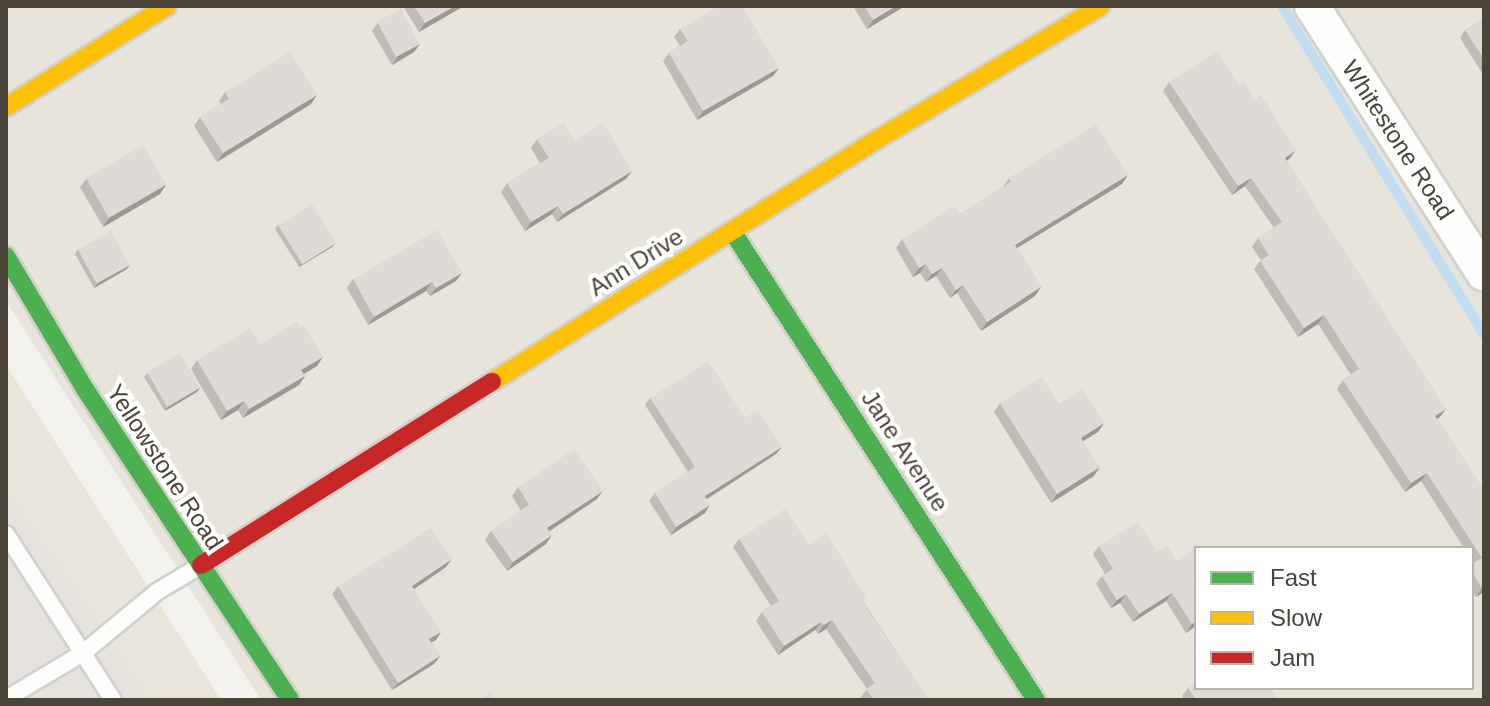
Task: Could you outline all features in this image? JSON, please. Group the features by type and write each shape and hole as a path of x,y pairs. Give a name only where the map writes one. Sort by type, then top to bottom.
{"street":[{"path":"6,107 167,6"},
{"name":"Ann Drive","path":"201,565 732,231 1101,6"},
{"name":"Whitestone Road","path":"1312,6 1484,274"},
{"name":"Jane Avenue","path":"732,231 1036,700"},
{"name":"Yellowstone Road","path":"6,256 85,389 290,700"}],"lane":[{"path":"6,534 113,700"},
{"path":"6,699 83,653 158,591 201,565"}],"shaded area":[{"path":"6,6 1484,6 1484,700 261,700 6,301"},
{"path":"6,365 221,700 6,700"},
{"path":"6,490 150,700 6,700"}],"building":[{"path":"414,6 455,6 425,23"},
{"path":"719,6 742,6 779,68 703,111 669,53 688,41 680,29"},
{"path":"864,6 896,6 873,20"},
{"path":"401,9 420,44 396,57 377,22"},
{"path":"1484,18 1484,59 1465,30"},
{"path":"1217,51 1239,85 1244,82 1255,99 1261,95 1296,150 1285,158 1446,409 1435,416 1484,491 1484,587 1474,575 1474,563 1482,558 1427,473 1411,483 1343,380 1359,369 1324,315 1304,328 1260,261 1269,255 1258,238 1282,222 1251,178 1238,186 1169,82"},
{"path":"290,52 317,95 223,153 200,117 229,99 225,92"},
{"path":"563,123 575,141 603,123 632,171 563,214 558,206 531,222 507,183 549,158 537,139"},
{"path":"1096,124 1128,175 1015,245 1041,287 987,322 963,285 956,290 942,268 932,274 926,264 919,268 902,239 954,206 960,214 1011,182 1009,178"},
{"path":"143,145 166,185 109,218 86,178"},
{"path":"312,204 336,243 302,264 278,225"},
{"path":"437,230 462,273 436,288 432,282 374,317 353,279"},
{"path":"111,231 130,265 97,284 78,249"},
{"path":"297,322 301,327 304,325 323,357 301,370 305,376 249,409 244,401 227,411 197,360 250,328 260,344"},
{"path":"180,353 200,388 167,407 147,372"},
{"path":"708,361 745,418 758,410 782,447 705,496 710,505 676,527 655,493 695,467 650,398"},
{"path":"1042,377 1059,404 1083,389 1104,423 1081,438 1100,467 1057,494 1000,403"},
{"path":"574,449 603,491 547,528 552,535 513,562 491,531 529,505 518,487"},
{"path":"785,509 809,545 826,533 867,598 862,601 928,700 874,700 866,689 875,683 832,620 824,625 821,622 784,646 762,612 779,601 739,539"},
{"path":"1138,522 1157,551 1167,546 1177,562 1194,549 1194,622 1192,624 1172,593 1139,614 1126,594 1117,600 1102,576 1113,569 1099,546"},
{"path":"431,528 452,559 412,586 441,632 429,639 440,656 398,683 338,586"},
{"path":"1194,684 1194,690 1271,690 1277,700 1196,700 1188,688"},
{"path":"491,692 496,700 479,700"}],"waterway":[{"path":"1282,6 1484,334"}],"traffic: fast":[{"path":"732,231 1036,700"},
{"path":"6,256 85,389 290,700"}],"traffic: slow":[{"path":"6,107 167,6"},
{"path":"492,382 868,145 1101,6"}],"traffic: jam":[{"path":"201,565 492,382"}]}
